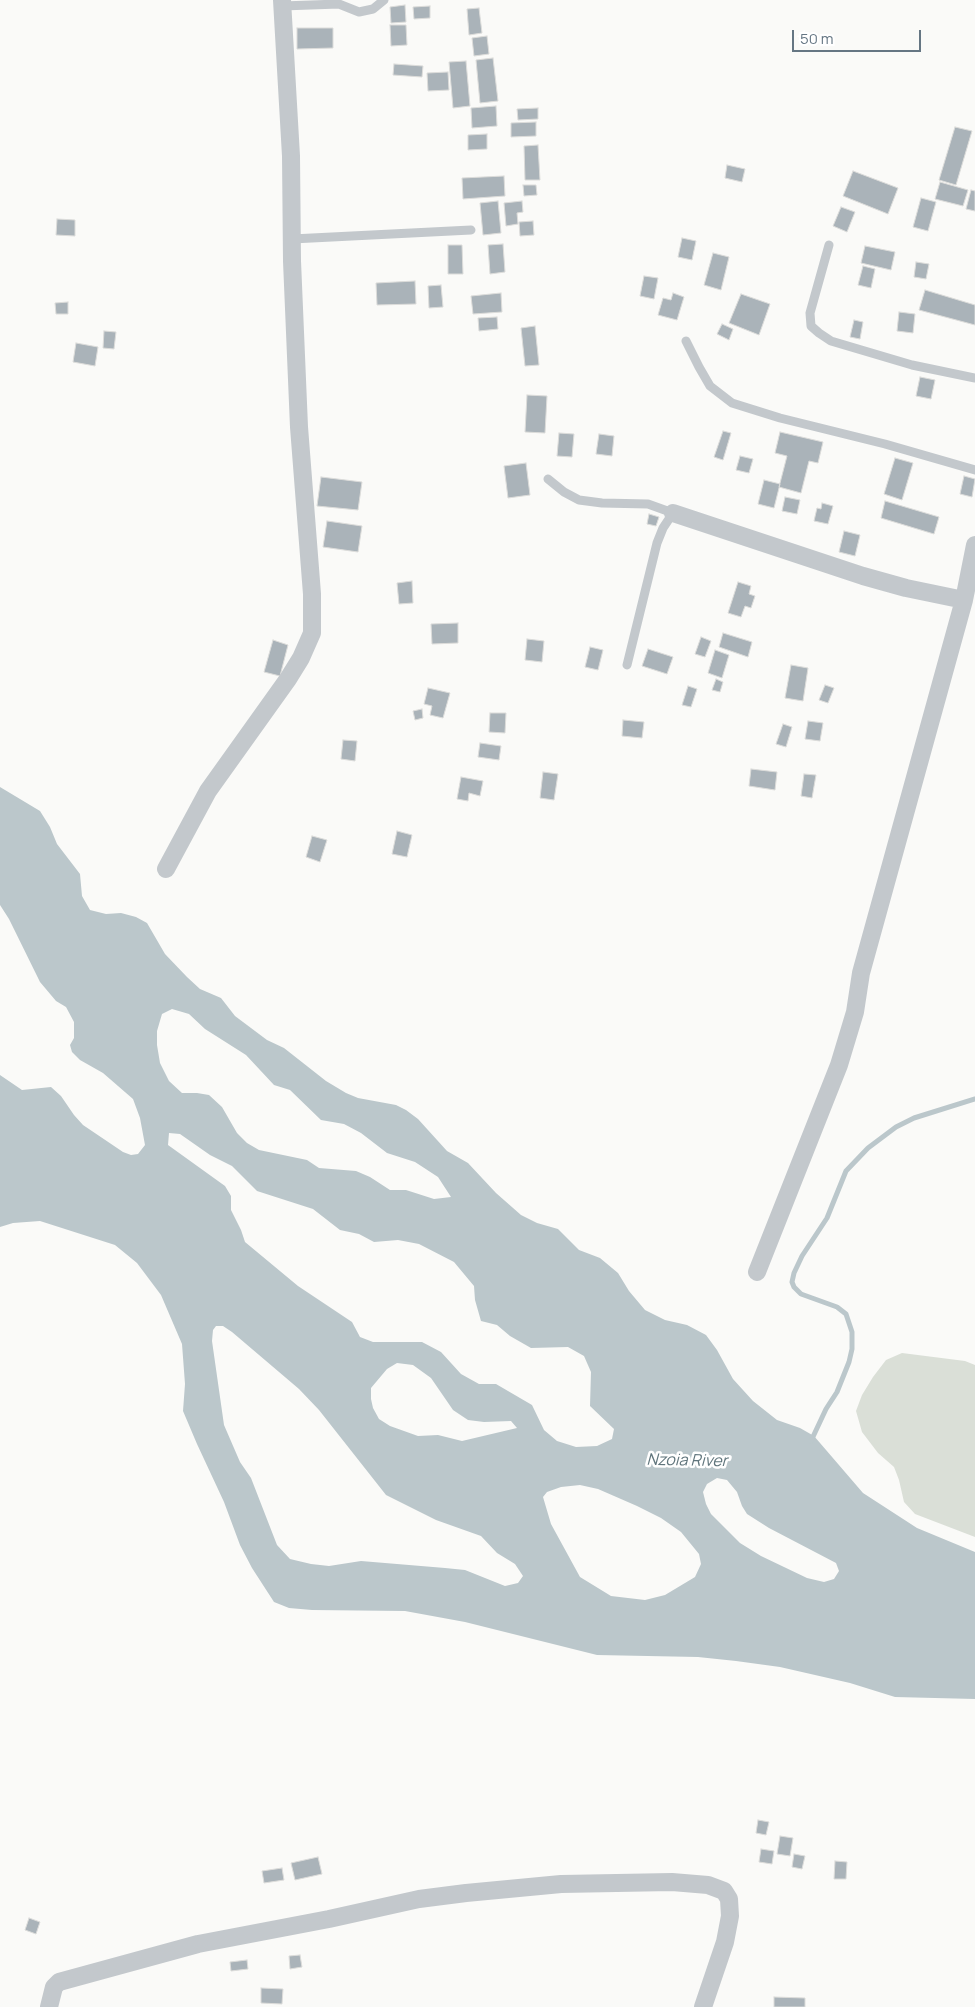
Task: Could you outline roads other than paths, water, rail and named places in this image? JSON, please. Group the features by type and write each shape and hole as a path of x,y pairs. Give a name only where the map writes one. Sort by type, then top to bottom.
{"street":[{"path":"166,869 208,791 288,679 301,658 312,633 312,594 299,427 291,156 282,3"},
{"path":"673,513 863,576 906,588 964,600"},
{"path":"757,1272 839,1065 857,1000 860,974 964,600 975,544"},
{"path":"49,2007 54,1987 59,1982 198,1944 419,1900 466,1893 561,1884 672,1882 708,1885 724,1891 729,1899 730,1916 725,1942 704,2007"}],"lane":[{"path":"282,3 339,4 359,12 373,9 384,0"},
{"path":"292,239 471,230"},
{"path":"829,245 810,313 811,326 831,341 912,365 975,378"},
{"path":"686,340 710,386 732,403 780,418 885,444 975,470"},
{"path":"548,479 564,492 579,500 602,503 648,504 673,513 663,528 657,543 627,665"}],"water":[{"name":"Nzoia River","path":"0,787 40,811 50,827 57,844 80,874 82,896 90,910 106,914 121,913 136,917 147,923 165,954 187,977 200,989 221,998 235,1016 267,1040 284,1048 326,1081 346,1093 358,1098 396,1105 406,1110 418,1119 447,1151 468,1163 496,1193 521,1215 537,1223 558,1229 579,1250 600,1258 618,1273 629,1291 645,1310 665,1320 687,1325 706,1335 717,1350 733,1379 753,1401 777,1420 800,1428 814,1436 863,1493 917,1528 975,1552 975,1699 895,1697 850,1683 780,1667 736,1661 698,1657 597,1655 465,1622 405,1611 312,1610 289,1608 274,1602 240,1545 224,1502 183,1411 185,1384 182,1344 161,1295 137,1263 115,1245 40,1221 13,1223 0,1227 0,1075 22,1090 51,1087 61,1096 83,1125 123,1152 131,1155 138,1154 145,1145 140,1118 133,1099 103,1073 80,1060 72,1052 70,1045 74,1038 74,1022 66,1007 56,1001 40,982 9,919 0,905","holes":["172,1009 189,1014 205,1029 246,1055 274,1085 290,1090 321,1120 344,1124 361,1133 387,1153 415,1162 438,1177 451,1197 434,1199 406,1190 390,1190 370,1177 356,1171 319,1168 307,1160 259,1150 247,1143 237,1133 222,1107 209,1095 182,1093 169,1081 160,1063 157,1045 157,1031 162,1014","169,1133 180,1134 210,1155 232,1166 257,1191 313,1209 340,1230 359,1234 374,1242 398,1240 419,1244 454,1262 474,1286 475,1300 481,1321 497,1325 510,1336 531,1348 568,1347 584,1356 591,1372 590,1406 614,1429 612,1439 597,1446 576,1447 557,1441 544,1430 532,1405 496,1384 479,1384 461,1374 441,1352 422,1342 373,1342 360,1337 352,1322 298,1286 245,1242 231,1210 231,1196 225,1186 168,1145","216,1326 223,1326 232,1332 299,1389 319,1410 386,1495 436,1520 481,1536 497,1553 515,1564 523,1576 518,1583 505,1586 465,1570 361,1561 329,1566 290,1559 277,1545 251,1478 240,1462 224,1425 212,1341 213,1330","397,1363 413,1365 431,1378 453,1410 468,1420 484,1422 511,1421 517,1428 462,1441 438,1435 418,1436 390,1426 379,1419 373,1408 371,1388 387,1369","717,1478 727,1480 737,1492 747,1514 769,1528 836,1563 839,1571 834,1579 824,1582 807,1578 761,1556 740,1543 711,1514 703,1492 707,1484","580,1485 598,1489 661,1518 681,1532 699,1554 701,1564 695,1577 665,1595 645,1600 611,1596 580,1577 551,1524 543,1497 547,1492 561,1487"]}],"waterway":[{"path":"811,1441 826,1409 837,1392 849,1362 852,1349 852,1332 846,1314 837,1307 801,1294 794,1287 792,1282 794,1273 802,1256 827,1218 846,1171 868,1148 896,1127 914,1118 975,1099"}]}
